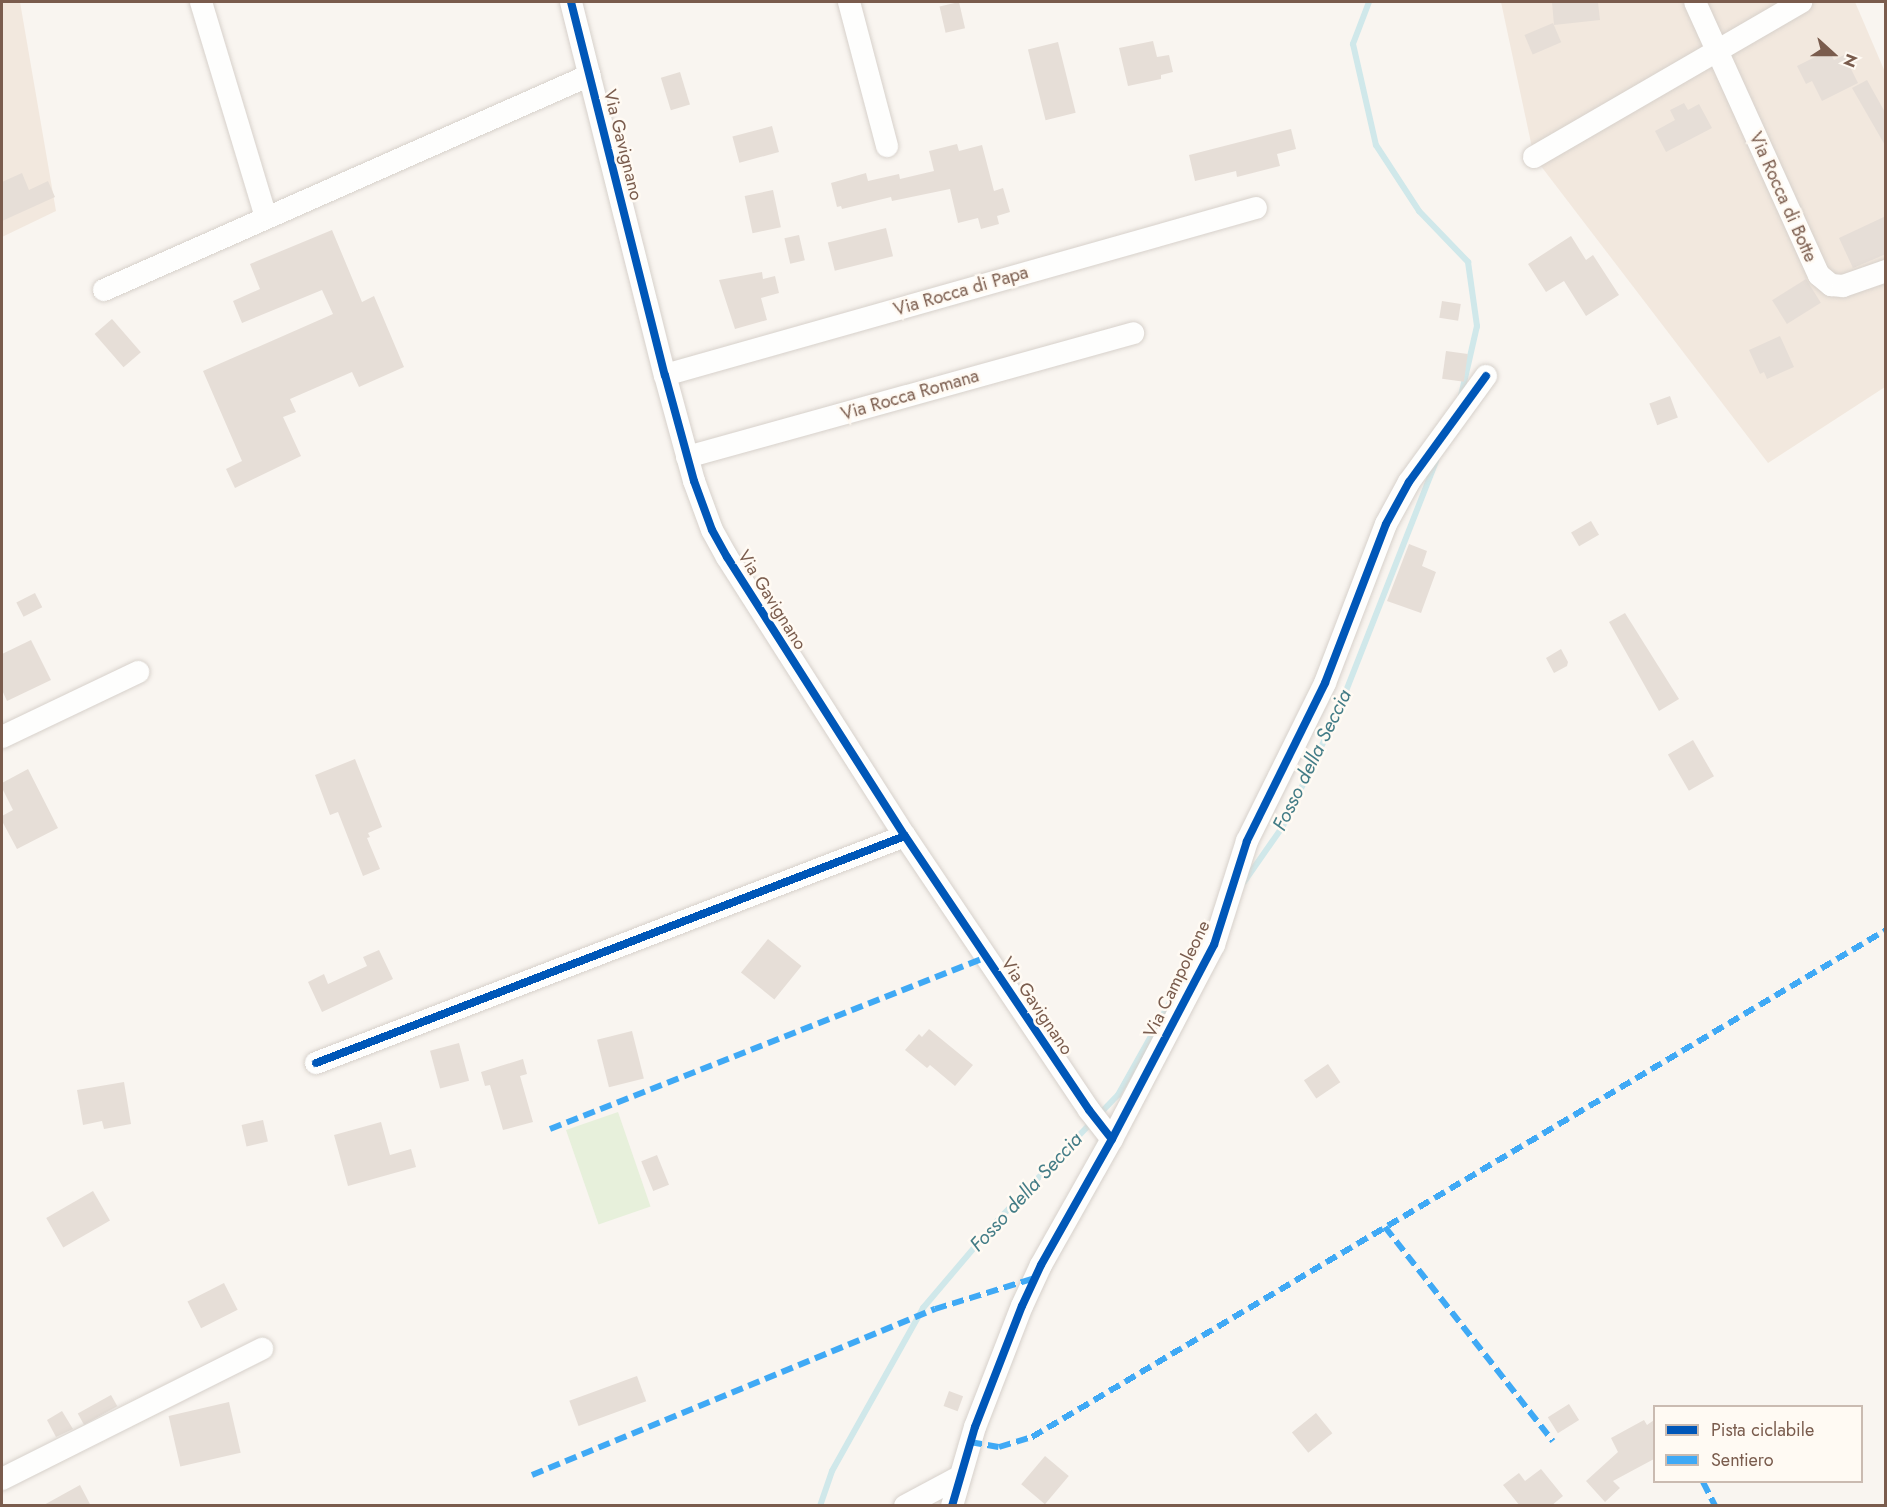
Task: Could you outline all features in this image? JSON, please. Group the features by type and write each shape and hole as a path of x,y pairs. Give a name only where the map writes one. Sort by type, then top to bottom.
{"street":[{"path":"201,2 266,217"},
{"name":"Via Gavignano","path":"571,2 665,375 706,516 727,557 905,836 1089,1110 1112,1139"},
{"path":"849,2 887,146"},
{"name":"Via Rocca di Botte","path":"1695,2 1822,279 1831,285 1843,286 1886,271"},
{"path":"1534,157 1801,2"},
{"path":"104,290 590,75"},
{"name":"Via Rocca di Papa","path":"665,375 1256,208"},
{"name":"Via Rocca Romana","path":"687,457 1133,333"},
{"name":"Via Campoleone","path":"952,1506 959,1477 983,1405 1022,1306 1055,1240 1112,1139 1207,960 1221,925 1254,823 1328,675 1386,524 1405,489 1486,376"},
{"path":"2,737 138,672"},
{"path":"316,1063 905,836"},
{"path":"2,1479 262,1349"},
{"path":"905,1506 959,1477"}],"shaded area":[{"path":"2,2 20,2 56,211 2,237"},
{"path":"1501,2 1855,2 1885,72 1885,387 1768,463 1534,157"}],"green space":[{"path":"618,1112 651,1207 599,1224 566,1130"}],"building":[{"path":"959,2 965,28 946,33 940,6"},
{"path":"1552,2 1598,2 1600,20 1554,25"},
{"path":"1553,23 1561,42 1533,54 1524,35"},
{"path":"1153,41 1157,57 1169,55 1173,72 1161,75 1161,79 1128,86 1119,48"},
{"path":"1058,42 1076,113 1046,120 1028,49"},
{"path":"1829,50 1834,60 1844,55 1858,83 1822,101 1812,81 1806,84 1797,66"},
{"path":"680,72 690,105 671,110 661,78"},
{"path":"1867,80 1886,114 1886,147 1852,88"},
{"path":"1684,103 1688,110 1699,104 1712,128 1666,152 1655,131 1675,120 1670,110"},
{"path":"772,126 779,152 739,163 732,137"},
{"path":"1291,129 1296,149 1277,154 1280,166 1237,177 1236,171 1195,181 1189,155"},
{"path":"957,144 959,151 982,145 994,191 1003,188 1010,212 997,216 999,224 981,229 978,218 958,223 950,189 892,201 891,197 842,209 841,206 837,207 831,183 866,173 868,181 899,174 900,179 934,171 929,151"},
{"path":"22,173 29,190 48,181 55,197 2,221 2,182"},
{"path":"773,190 781,227 753,233 745,196"},
{"path":"1886,216 1886,254 1853,268 1839,238"},
{"path":"886,228 893,256 835,271 828,243"},
{"path":"332,230 362,302 374,296 404,367 359,387 352,372 290,399 296,412 283,417 301,456 235,488 226,469 242,461 203,371 333,314 322,290 242,323 233,301 260,289 250,264"},
{"path":"799,235 805,260 790,264 784,238"},
{"path":"1571,236 1586,260 1593,255 1619,295 1586,316 1564,281 1546,292 1528,264"},
{"path":"762,272 763,279 775,276 779,293 761,298 767,320 735,329 719,280"},
{"path":"1806,279 1821,303 1787,324 1772,300"},
{"path":"1442,301 1461,304 1458,321 1439,318"},
{"path":"112,319 141,352 124,367 95,334"},
{"path":"1780,336 1794,367 1767,379 1764,372 1760,374 1749,350"},
{"path":"1446,351 1468,354 1464,382 1442,379"},
{"path":"1670,396 1678,418 1657,425 1649,404"},
{"path":"1591,521 1599,535 1579,546 1571,532"},
{"path":"1409,544 1427,551 1422,566 1436,572 1421,613 1387,601"},
{"path":"35,593 42,607 24,617 16,603"},
{"path":"1625,613 1679,699 1659,711 1609,622"},
{"path":"31,640 51,680 7,701 2,690 2,654"},
{"path":"1561,649 1568,662 1567,666 1554,673 1546,658"},
{"path":"1693,740 1714,776 1689,791 1668,754"},
{"path":"355,759 382,827 368,833 370,837 367,838 380,869 363,876 338,812 330,815 315,775"},
{"path":"28,769 58,828 17,849 2,821 2,816 13,810 2,788 2,783"},
{"path":"768,939 801,966 774,999 741,972"},
{"path":"379,950 393,979 322,1012 308,982 324,974 328,984 367,966 363,957"},
{"path":"929,1029 973,1065 955,1086 930,1065 927,1068 905,1050 919,1034 922,1037"},
{"path":"632,1031 644,1079 609,1087 597,1040"},
{"path":"459,1043 469,1081 440,1088 430,1051"},
{"path":"523,1059 527,1074 520,1076 533,1122 503,1130 490,1085 485,1086 481,1072"},
{"path":"1328,1064 1340,1082 1316,1098 1304,1080"},
{"path":"124,1082 131,1124 104,1129 102,1121 83,1125 77,1090"},
{"path":"263,1120 268,1141 247,1146 242,1125"},
{"path":"381,1122 390,1155 411,1149 416,1167 348,1186 334,1135"},
{"path":"657,1155 669,1185 653,1191 641,1161"},
{"path":"93,1191 110,1220 63,1247 46,1218"},
{"path":"224,1283 238,1310 201,1328 187,1302"},
{"path":"637,1376 646,1401 579,1426 569,1401"},
{"path":"949,1391 963,1396 958,1411 944,1406"},
{"path":"111,1395 117,1406 84,1425 78,1413"},
{"path":"229,1402 241,1453 180,1467 169,1416"},
{"path":"1569,1404 1579,1420 1558,1433 1548,1417"},
{"path":"62,1411 73,1429 56,1437 47,1420"},
{"path":"1316,1413 1332,1433 1308,1453 1292,1433"},
{"path":"1644,1420 1647,1425 1653,1421 1653,1460 1613,1481 1620,1488 1605,1502 1586,1481 1618,1452 1611,1438"},
{"path":"1045,1456 1069,1476 1045,1504 1021,1484"},
{"path":"1541,1469 1563,1496 1551,1506 1520,1506 1503,1485 1519,1473 1525,1481"},
{"path":"80,1485 91,1506 42,1506"}],"waterway":[{"name":"Fosso della Seccia","path":"1369,2 1353,44 1376,145 1419,211 1468,262 1477,326 1461,396"},
{"name":"Fosso della Seccia","path":"1244,882 1283,826 1337,714 1436,461"},
{"name":"Fosso della Seccia","path":"820,1506 832,1471 923,1308 996,1222 1118,1095 1196,956"}],"marked path":[{"path":"970,1442 999,1447 1032,1437 1886,930"},
{"path":"550,1129 986,957"},
{"path":"1385,1227 1553,1441"},
{"path":"532,1475 935,1309 1035,1278"},
{"path":"1704,1483 1715,1506"}],"cycle path":[{"path":"571,2 665,375 694,481 712,530 905,836 1089,1110 1112,1139"},
{"path":"952,1506 975,1427 1022,1306 1041,1265 1112,1139 1214,945 1247,841 1325,683 1386,524 1409,482 1486,376"},
{"path":"316,1063 905,836"}]}
